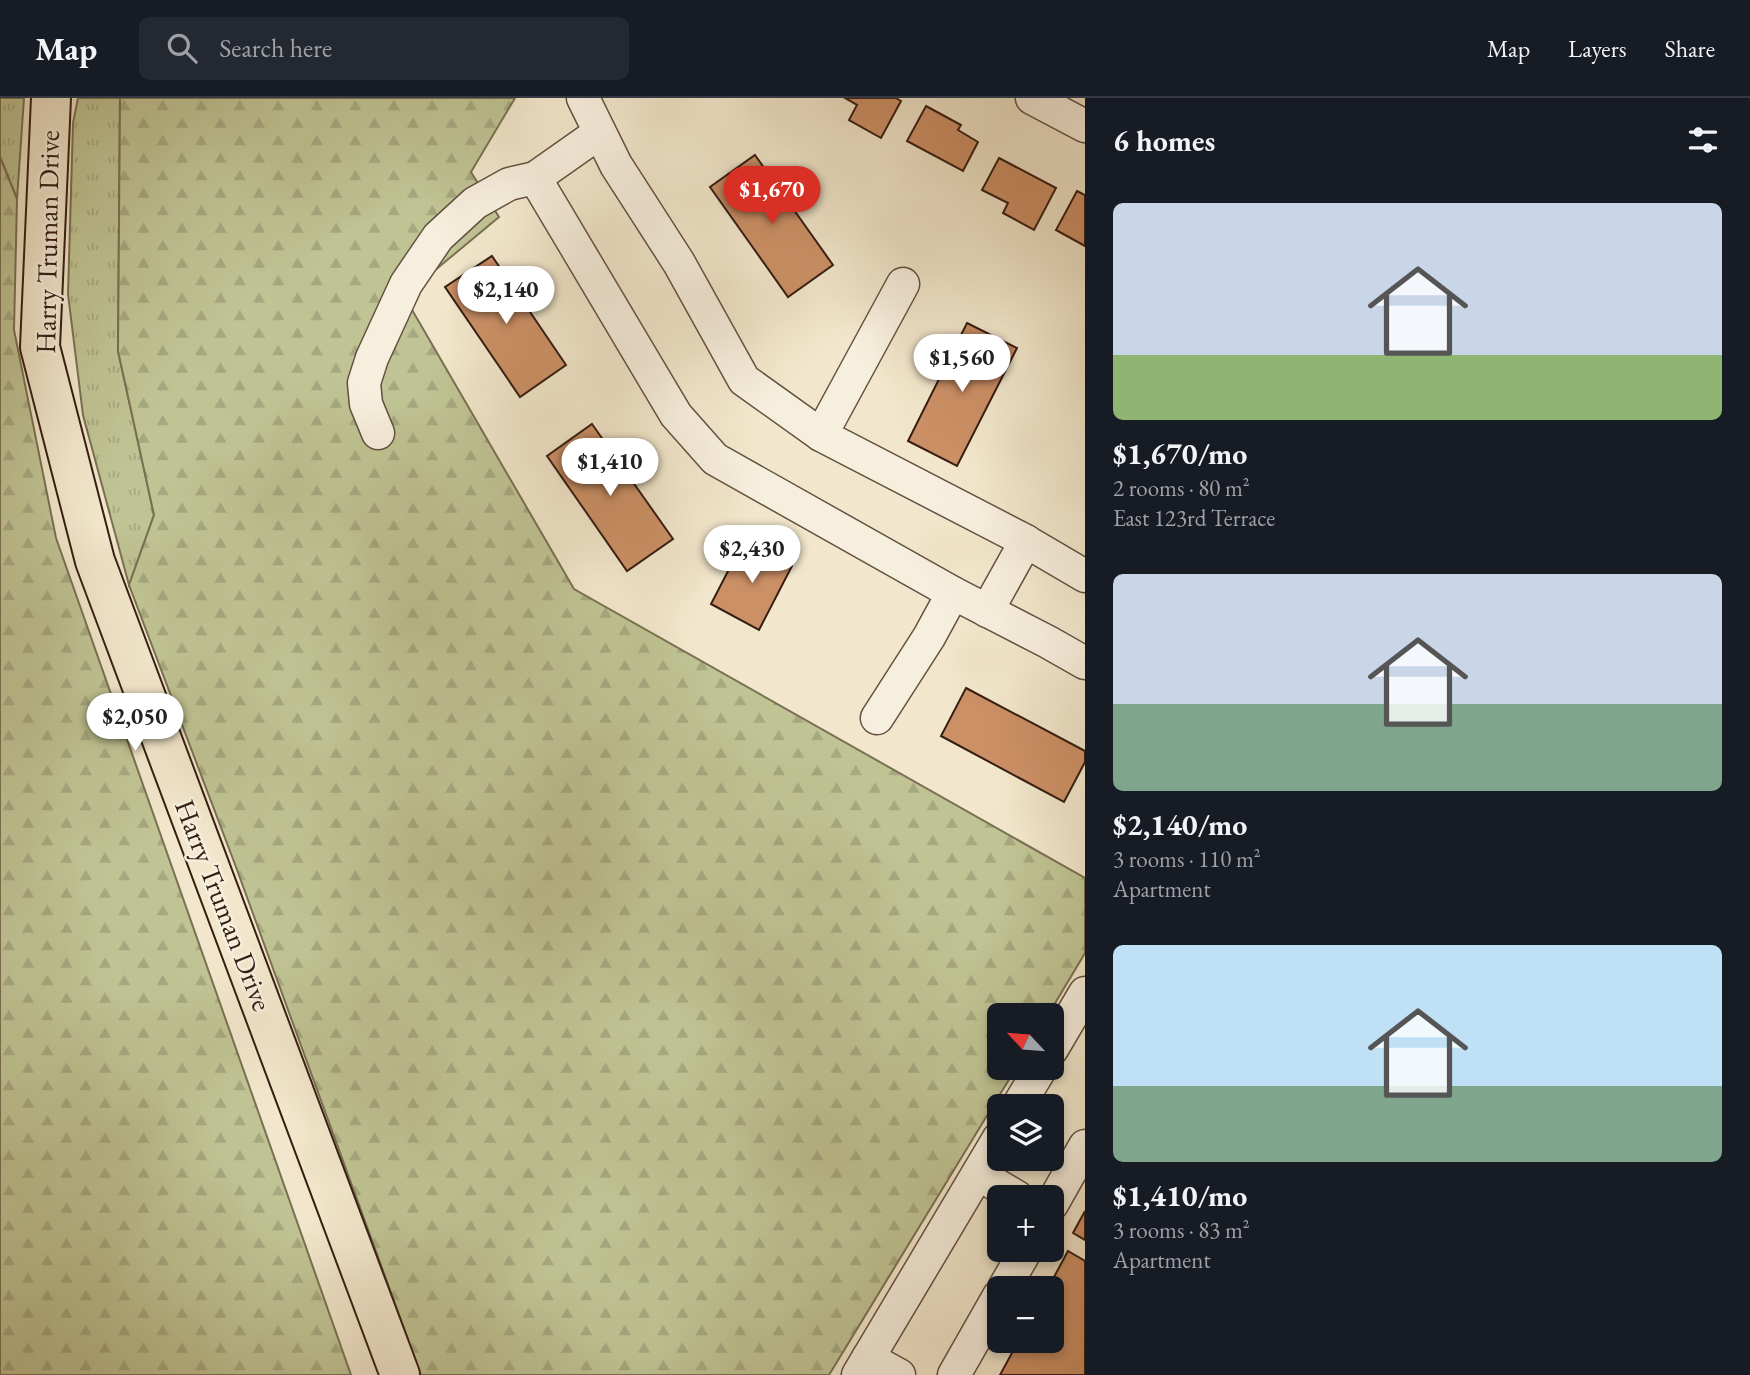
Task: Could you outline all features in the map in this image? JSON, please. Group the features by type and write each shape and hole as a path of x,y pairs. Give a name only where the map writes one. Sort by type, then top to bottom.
{"main road":[{"name":"Harry Truman Drive","path":"51,98 40,347 95,561 400,1375"}],"street":[{"path":"583,98 616,166 678,263 744,380 821,435 1026,541 1085,576"},
{"path":"1032,98 1085,126"},
{"path":"378,433 366,404 364,383 372,358 406,284 438,237 475,203 509,184 535,178 599,132"},
{"path":"535,178 676,415 715,458 953,593 1085,663"},
{"path":"821,435 902,284"},
{"path":"988,611 1026,541"},
{"path":"877,718 929,637 953,593"},
{"path":"1064,1029 1085,993"},
{"path":"1063,1185 1085,1146"},
{"path":"899,1375 863,1367 987,1159"},
{"path":"978,1174 997,1185"},
{"path":"954,1375 987,1317"}],"green space":[{"path":"0,98 24,98 17,199 0,157"},
{"path":"78,98 120,98 118,351 154,515 129,585 83,415 68,294 73,123"},
{"path":"120,98 515,98 471,172 499,217 404,296 574,589 1085,878 1085,953 1055,1003 987,1003 987,1080 1009,1080 1000,1094 987,1094 987,1116 829,1375 421,1375 236,867 129,585 154,515 118,351"},
{"path":"0,157 17,199 14,330 56,538 351,1375 0,1375"}],"building":[{"path":"845,98 896,98 901,101 881,138 849,120 857,105"},
{"path":"926,106 961,125 958,130 978,142 963,171 907,141"},
{"path":"755,155 833,265 788,297 710,187"},
{"path":"999,158 1056,188 1034,230 1003,213 1008,203 982,190"},
{"path":"1077,191 1085,195 1085,246 1056,230"},
{"path":"492,256 566,365 520,397 445,287"},
{"path":"967,323 1017,348 957,466 908,441"},
{"path":"592,424 673,539 627,571 547,456"},
{"path":"744,540 792,566 759,630 711,604"},
{"path":"966,688 1085,751 1085,762 1064,802 941,736"},
{"path":"1085,1211 1085,1240 1073,1233"},
{"path":"1068,1251 1085,1261 1085,1375 1000,1375 1012,1353 1064,1353 1064,1276 1054,1276"}]}
